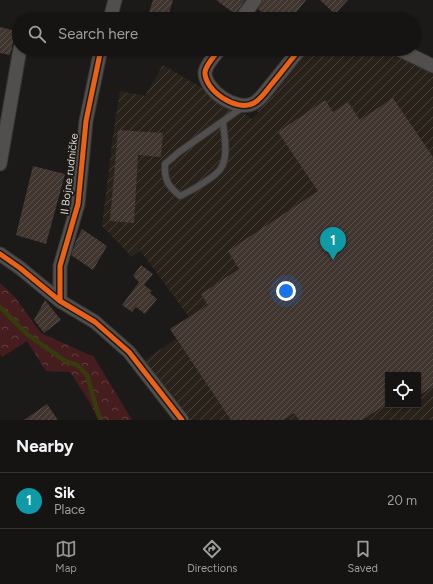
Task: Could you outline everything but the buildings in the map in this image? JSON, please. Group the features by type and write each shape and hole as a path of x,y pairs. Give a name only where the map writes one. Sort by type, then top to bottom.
{"street":[{"path":"112,12 116,0"},
{"path":"246,12 255,0"},
{"path":"0,164 19,56"},
{"name":"II Bojne rudničke","path":"60,301 60,266 78,204 86,121 100,56"},
{"path":"215,56 205,70 205,78 209,85 224,99 245,107 255,102 264,93 294,56"},
{"path":"412,56 433,66"},
{"path":"0,254 20,268 60,301 95,322 129,352 182,420"}],"lane":[{"path":"223,122 225,149 221,169 194,190 180,196 168,183 164,175 164,164 179,152 223,122 245,107"}],"shaded area":[{"path":"294,56 412,56 433,66 433,420 182,420 139,364 176,339 170,329 189,317 140,250 132,257 102,226 120,91 145,96 163,65 252,119 258,113 255,103"}],"green space":[{"path":"0,283 15,297 41,333 94,357 132,420 98,420 90,403 70,372 46,371 27,341 2,357 0,354"}],"waterway":[{"path":"0,307 28,335 65,361 77,365 87,375 101,420"}],"cycle path":[{"path":"60,301 60,266 78,204 86,121 100,56"},
{"path":"214,56 207,66 205,72 206,79 210,86 223,98 239,105 247,105 257,101 294,56"},
{"path":"0,254 20,268 60,301 95,322 129,352 182,420"}],"place":[{"name":"Sik","path":"333,260"}]}
